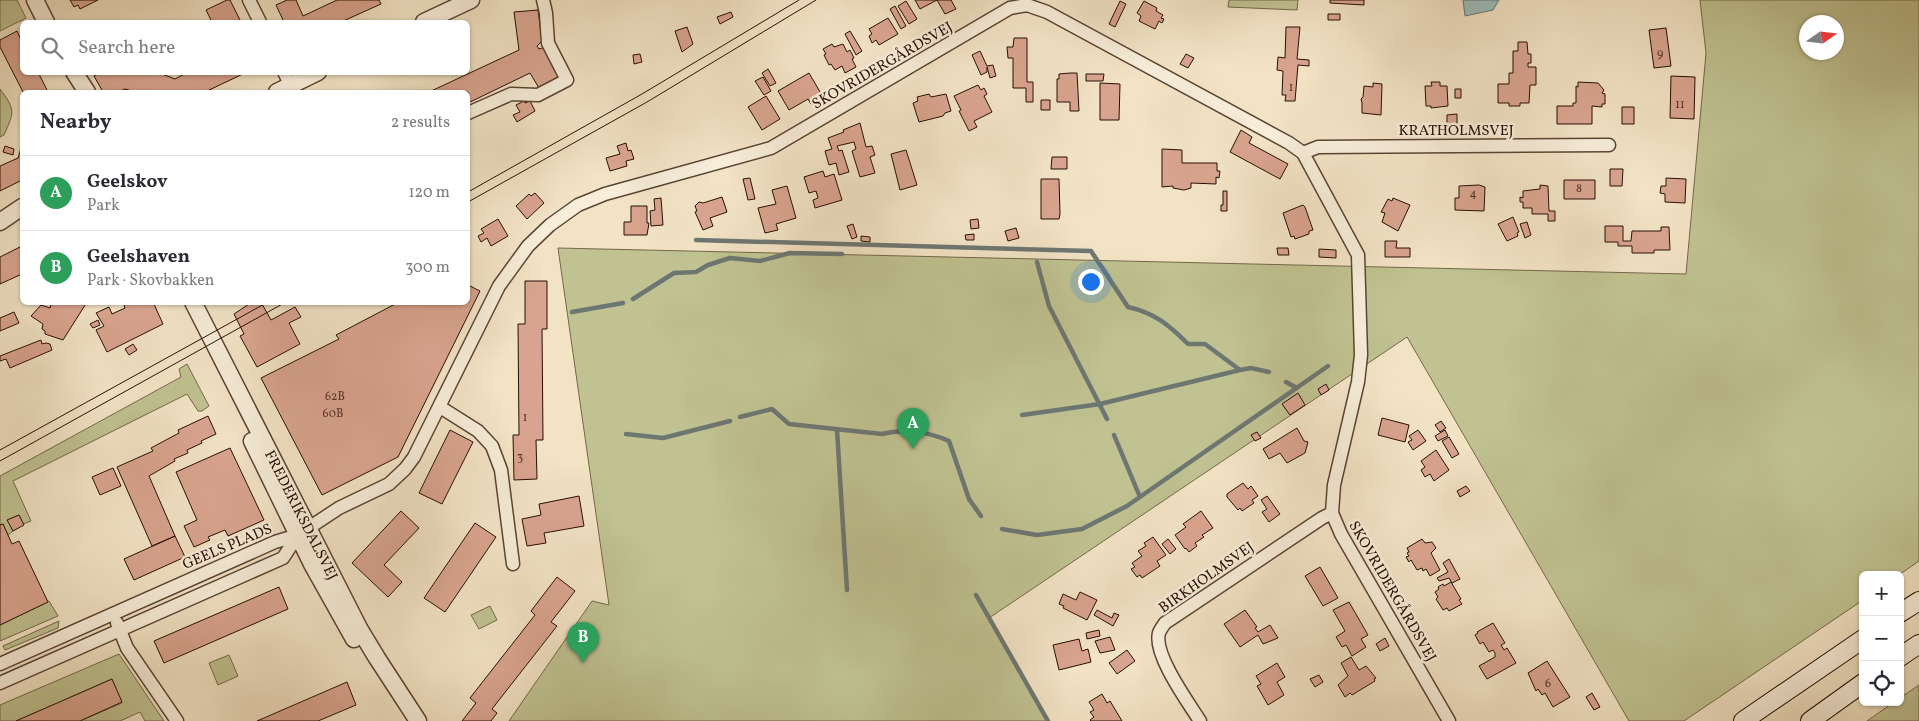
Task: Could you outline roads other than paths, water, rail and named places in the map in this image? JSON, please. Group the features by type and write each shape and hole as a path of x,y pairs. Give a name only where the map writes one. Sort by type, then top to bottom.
{"main road":[{"path":"1904,611 1919,601"},
{"path":"1743,721 1859,642"},
{"path":"1904,654 1919,644"},
{"path":"1810,721 1859,686"}],"street":[{"path":"35,0 45,20"},
{"path":"249,0 259,20"},
{"path":"428,20 471,0"},
{"path":"470,113 511,94 538,95 567,80 548,43 546,13 542,0"},
{"name":"SKOVRIDERGÅRDSVEJ","path":"304,532 339,508 388,484 405,469 414,457 440,408 504,279 528,246 550,225 578,205 605,194 771,148 1010,8 1029,2 1289,142 1303,153 1358,256 1361,356 1358,382 1334,485 1332,513 1341,534 1449,721"},
{"path":"69,75 75,90"},
{"path":"76,75 86,90"},
{"path":"286,86 311,75"},
{"name":"KRATHOLMSVEJ","path":"1303,153 1318,147 1609,145"},
{"path":"0,224 20,209"},
{"path":"0,224 20,219"},
{"name":"FREDERIKSDALSVEJ","path":"184,305 304,532 369,646 418,721"},
{"name":"FREDERIKSDALSVEJ","path":"194,305 304,532 332,602 365,659 407,721"},
{"path":"440,408 478,431 492,446 501,470 513,564"},
{"name":"BIRKHOLMSVEJ","path":"1200,721 1164,662 1159,649 1159,634 1165,623 1332,513"},
{"name":"GEELS PLADS","path":"0,664 274,542 304,532"},
{"name":"GEELS PLADS","path":"0,683 283,558 304,532"},
{"path":"113,614 127,648 177,721"}],"water":[{"path":"1463,0 1499,0 1493,10 1465,16"}],"waterway":[{"path":"696,240 1091,251 1128,307 1154,316 1188,344 1205,344 1240,370 1251,368 1269,372"},
{"path":"633,299 674,273 696,272 708,265 730,258 760,261 790,253 842,254"},
{"path":"1037,262 1049,306 1107,419"},
{"path":"572,312 623,303"},
{"path":"1002,529 1037,535 1082,529 1127,506 1328,366"},
{"path":"1022,415 1100,404 1240,370"},
{"path":"1286,382 1297,388"},
{"path":"740,417 772,409 789,424 882,434 907,431 933,435 949,441 969,499 981,516"},
{"path":"626,434 663,438 730,421"},
{"path":"837,430 847,590"},
{"path":"1114,435 1140,497"},
{"path":"976,595 1048,721"}],"tram line":[{"path":"470,191 642,94 799,0"},
{"path":"470,201 647,102 816,0"},
{"path":"0,450 263,305"},
{"path":"0,461 281,305"}],"place":[{"name":"Geelskov","path":"913,449"},
{"name":"Geelshaven","path":"583,663"}]}
